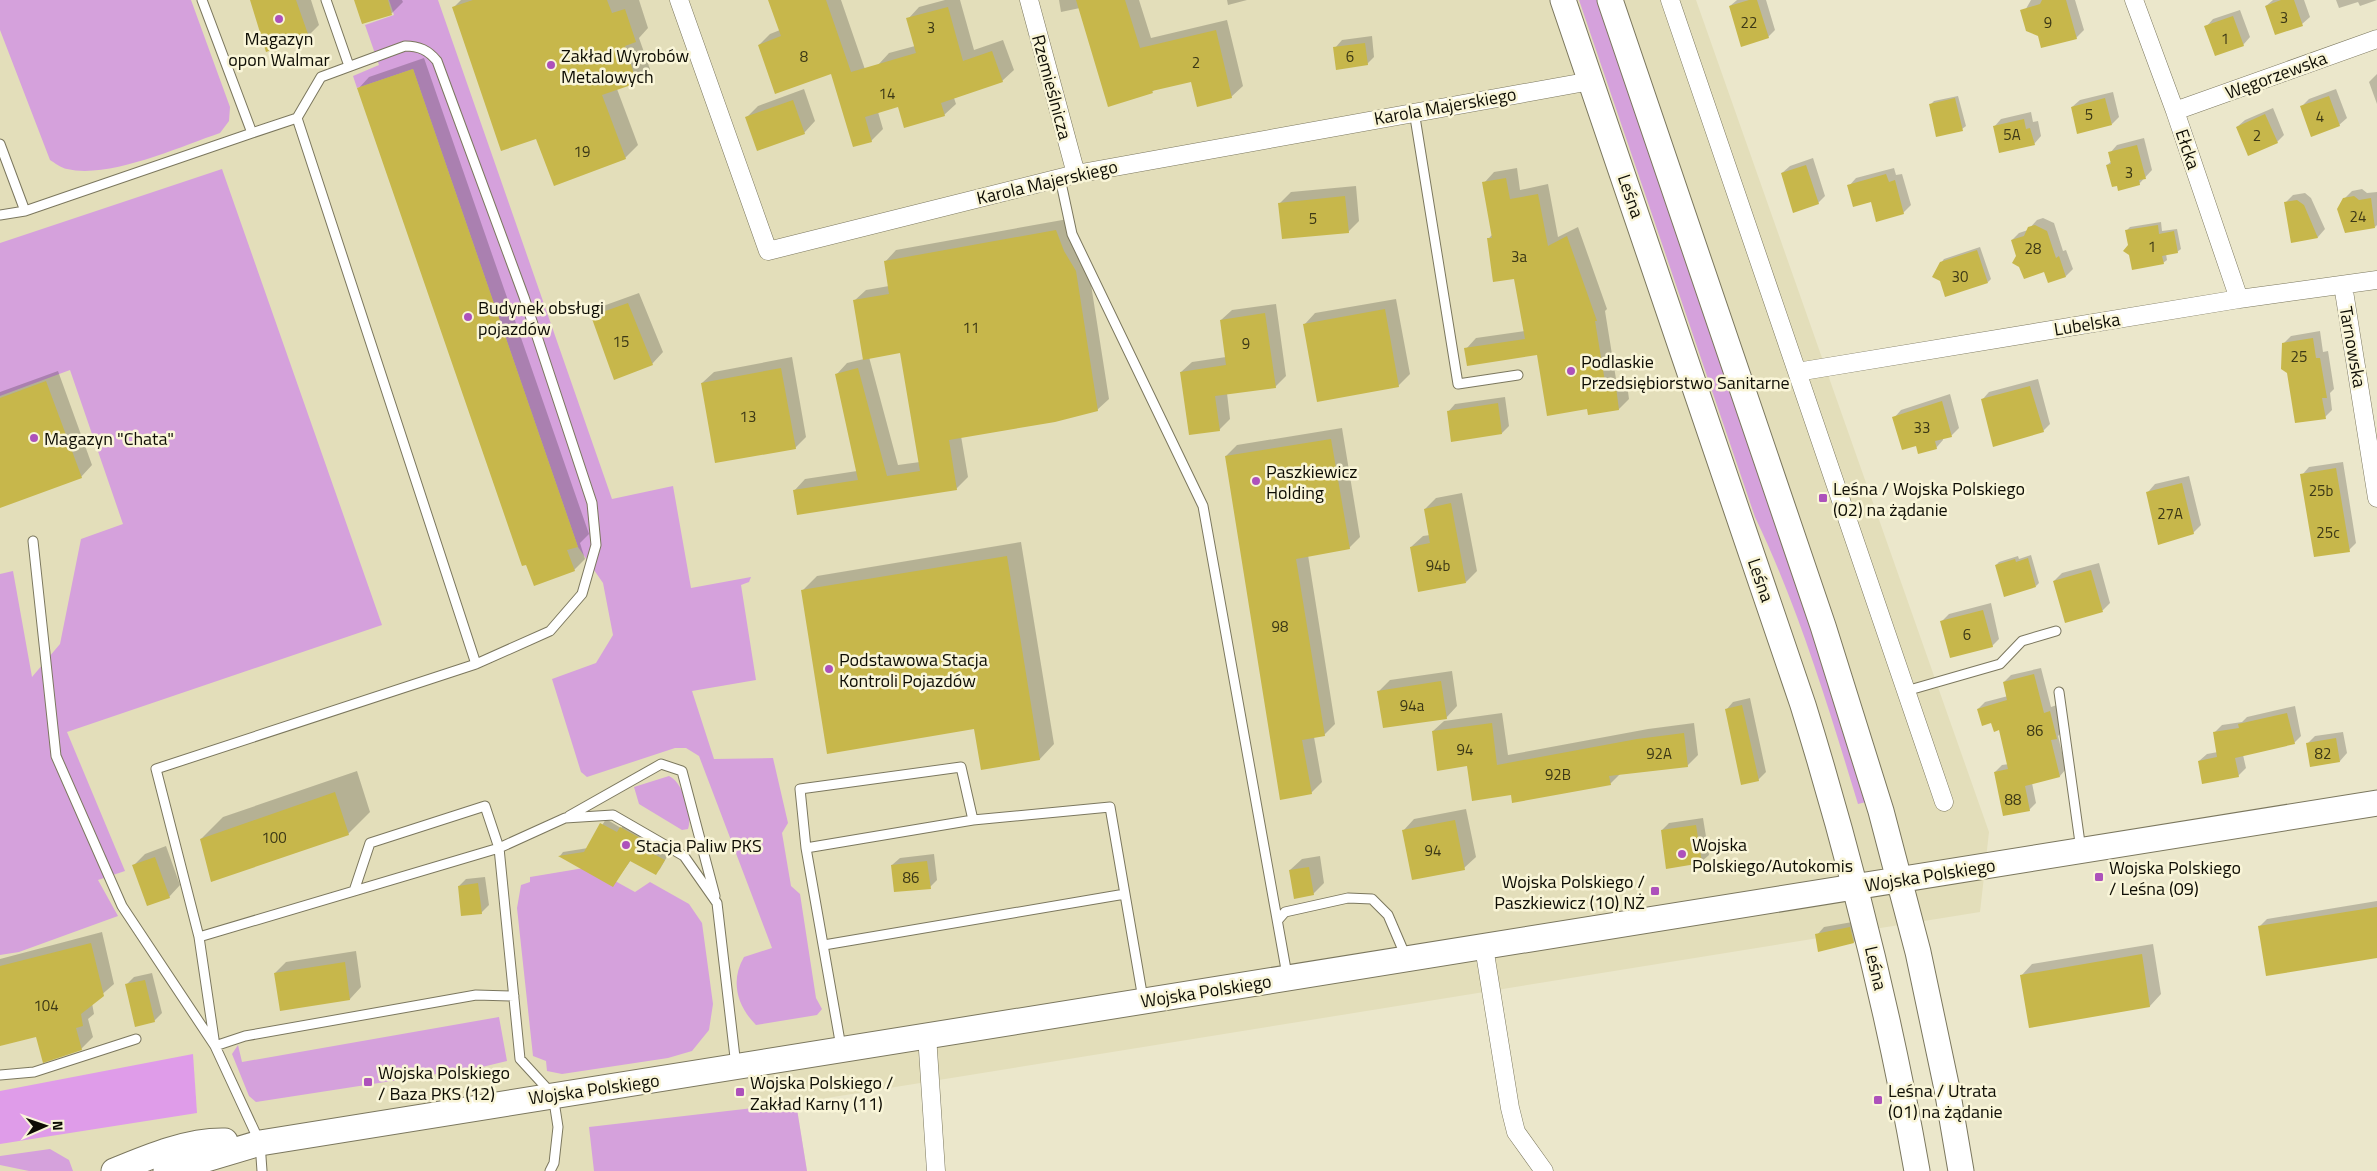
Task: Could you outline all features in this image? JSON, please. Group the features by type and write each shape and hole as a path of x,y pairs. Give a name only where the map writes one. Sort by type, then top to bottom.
{"main road":[{"name":"Leśna","path":"1563,0 1804,705 1857,887 1893,1047 1917,1171"},
{"path":"1610,0 1856,727 1900,880 1920,960 1961,1171"},
{"name":"Wojska Polskiego","path":"166,1171 260,1143 553,1095 736,1068 841,1048 1484,947 2377,803"},
{"name":"Wojska Polskiego","path":"114,1171 181,1148 207,1142 260,1143"}],"street":[{"name":"Karola Majerskiego","path":"679,0 768,251 1068,176 1414,111 1591,81"},
{"name":"Rzemieślnicza","path":"1029,0 1068,176"},
{"path":"1670,0 1944,802"},
{"name":"Ełcka","path":"2134,0 2175,111 2238,300"},
{"name":"Węgorzewska","path":"2175,111 2377,39"},
{"name":"Lubelska","path":"1798,372 2238,300 2377,280"},
{"name":"Tarnowska","path":"2342,285 2377,498"},
{"path":"1484,947 1510,1108 1516,1132 1544,1171"},
{"path":"927,1035 936,1171"}],"lane":[{"path":"202,0 252,133"},
{"path":"326,0 349,66"},
{"path":"0,215 25,211 297,118 321,77 405,46 423,49 437,61 524,296 592,503 596,546 582,594 550,631 476,664 156,769 199,937 215,1046"},
{"path":"1414,111 1458,384 1518,375"},
{"path":"297,118 476,664"},
{"path":"0,144 25,211"},
{"path":"1068,176 1072,234 1203,506 1287,978"},
{"path":"33,541 56,756 122,906 215,1046 260,1143 262,1171"},
{"path":"1906,691 2000,664 2022,641 2056,631"},
{"path":"2058,692 2081,850"},
{"path":"199,937 499,848 565,818 661,764 682,771 717,904 736,1068"},
{"path":"841,1048 806,848 800,789 961,767 973,820"},
{"path":"354,891 370,843 484,806 499,848 520,1059 553,1095 558,1127 554,1162 550,1171"},
{"path":"806,848 973,820 1110,807 1143,1001"},
{"path":"565,818 613,814 684,856 717,904"},
{"path":"824,945 1125,894"},
{"path":"1278,920 1285,912 1348,898 1372,899 1388,915 1407,959"},
{"path":"215,1046 245,1036 476,995 514,996"},
{"path":"0,1075 34,1072 136,1039"}],"shaded area":[{"path":"0,0 1696,0 1989,832 1980,912 796,1103 807,1171 0,1171"},
{"path":"0,0 191,0 230,107 229,121 220,133 123,166 84,171 60,167 50,160 0,30"},
{"path":"389,0 438,0 612,499 673,486 691,588 751,577 749,582 741,585 756,680 692,691 714,759 773,758 788,823 782,833 791,886 800,894 816,998 822,1009 817,1015 756,1025 744,1010 738,993 737,975 744,957 772,948 699,756 686,748 675,748 587,777 581,772 552,679 596,663 613,635 603,583 578,547 413,69 357,88 353,76 379,65 365,25 394,15"},
{"path":"1579,0 1598,0 1813,632 1866,802 1858,804 1824,694 1799,622 1755,517"},
{"path":"222,169 382,625 67,732 125,871 98,880 118,916 19,952 0,955 0,574 13,571 32,677 60,644 81,539 123,524 70,370 0,396 0,243"},
{"path":"669,776 679,785 686,800 689,816 688,829 682,830 639,804 634,787"},
{"path":"586,865 635,892 650,882 689,904 702,923 713,1004 709,1030 692,1051 668,1058 562,1074 547,1071 546,1061 533,1056 517,908 521,885 530,882 530,877 584,868"},
{"path":"499,1017 507,1061 482,1067 256,1102 249,1096 232,1054 238,1045 242,1062"},
{"path":"193,1054 197,1113 0,1144 0,1091"},
{"path":"796,1103 807,1171 594,1171 589,1127"},
{"path":"50,1149 69,1160 73,1171 29,1171 0,1165 0,1156"}],"building":[{"name":"Magazyn opon Walmar","path":"250,0 296,0 309,37 266,52"},
{"path":"354,0 388,0 392,15 362,24"},
{"name":"Zakład Wyrobów Metalowych","path":"473,0 607,0 612,13 625,9 636,42 625,46 637,83 602,95 626,159 554,186 536,139 501,151 452,7"},
{"path":"768,0 826,0 851,72 916,53 906,18 948,7 963,61 992,51 1003,82 941,103 945,116 904,128 898,107 865,117 872,142 853,147 831,74 775,94 758,45 781,36"},
{"path":"1076,0 1125,0 1140,48 1216,30 1232,98 1197,107 1191,82 1152,91 1153,93 1108,107"},
{"path":"1749,0 1757,0 1769,38 1741,47 1729,6"},
{"path":"2042,0 2066,0 2077,39 2041,48 2038,36 2026,31 2020,10 2040,4"},
{"path":"2281,0 2294,0 2303,26 2275,35 2265,6"},
{"path":"2233,16 2244,46 2215,56 2204,26"},
{"path":"1365,43 1368,65 1336,70 1333,47"},
{"name":"Budynek obsługi pojazdów","path":"413,69 578,547 567,550 575,571 534,586 526,565 522,566 357,88"},
{"path":"2329,96 2340,126 2311,137 2300,106"},
{"path":"1955,98 1963,131 1936,137 1929,104"},
{"path":"2105,98 2112,125 2077,134 2071,107"},
{"path":"793,100 805,134 757,151 745,117"},
{"path":"2265,114 2278,143 2248,156 2236,127"},
{"path":"2024,119 2026,129 2030,128 2035,145 1999,153 1993,126"},
{"path":"2137,145 2146,179 2139,180 2140,185 2118,191 2117,186 2112,187 2106,165 2111,164 2108,152"},
{"path":"1806,165 1819,204 1793,213 1781,173"},
{"path":"1886,174 1889,182 1895,180 1904,214 1876,222 1871,202 1853,207 1847,185"},
{"path":"1506,178 1510,199 1538,194 1548,246 1567,236 1597,321 1595,321 1606,388 1616,387 1619,410 1588,415 1587,409 1547,416 1537,355 1467,366 1464,348 1525,339 1514,279 1493,282 1487,238 1492,238 1482,182"},
{"path":"1345,196 1349,233 1282,239 1278,203"},
{"path":"2354,196 2359,200 2371,198 2375,228 2345,233 2337,209 2343,198"},
{"path":"2297,200 2304,205 2318,238 2291,243 2284,202"},
{"path":"2035,225 2047,231 2056,258 2059,256 2066,277 2048,283 2044,272 2024,279 2019,267 2012,263 2016,256 2011,240 2024,236 2028,227"},
{"path":"2158,225 2159,234 2174,231 2178,253 2162,256 2164,264 2132,270 2129,255 2123,251 2128,245 2125,230"},
{"path":"1056,230 1064,251 1076,271 1098,411 1055,422 949,440 957,490 797,515 793,490 858,480 835,374 858,368 887,476 920,471 900,353 863,360 853,300 889,294 884,261"},
{"path":"1977,250 1988,283 1945,297 1940,281 1932,277 1940,262"},
{"path":"628,303 653,365 614,380 591,316"},
{"path":"1385,309 1399,387 1317,402 1303,324"},
{"path":"1265,313 1276,388 1215,396 1220,431 1189,435 1180,372 1226,365 1220,320"},
{"path":"2313,338 2316,358 2320,358 2327,398 2322,398 2326,419 2295,423 2287,373 2281,369 2282,343"},
{"path":"781,368 796,449 715,463 701,383"},
{"name":"Magazyn \"Chata\"","path":"46,381 82,478 0,508 0,398"},
{"path":"2030,386 2044,432 1993,447 1981,399"},
{"path":"1942,401 1952,437 1935,441 1937,449 1918,454 1916,446 1902,450 1892,417"},
{"path":"1498,403 1502,434 1451,442 1447,411"},
{"path":"1331,439 1350,549 1296,559 1325,736 1302,740 1312,794 1280,800 1225,456"},
{"path":"2336,468 2350,552 2314,557 2300,474"},
{"path":"2182,483 2194,534 2158,545 2146,492"},
{"path":"1451,503 1466,583 1418,592 1410,547 1430,543 1424,509"},
{"path":"1007,556 1040,760 981,770 974,729 827,754 801,590"},
{"path":"2028,558 2036,587 2004,597 1995,565 2015,559 2016,562"},
{"path":"2091,570 2103,612 2065,623 2053,581"},
{"path":"1983,610 1993,647 1950,658 1940,621"},
{"path":"2034,674 2044,713 2050,711 2057,739 2051,740 2060,777 2025,786 2030,811 2003,816 1994,772 2008,769 1999,730 1994,732 1991,723 1982,726 1977,709 2007,700 2003,682"},
{"path":"1441,681 1447,719 1383,728 1377,691"},
{"path":"1742,705 1759,781 1741,785 1725,709"},
{"path":"2287,713 2295,744 2235,758 2239,777 2202,784 2198,761 2217,757 2213,732 2239,728 2238,724"},
{"path":"1492,723 1497,765 1637,739 1684,733 1688,767 1609,776 1611,785 1512,803 1511,795 1472,801 1467,766 1437,771 1432,731"},
{"path":"2336,738 2340,762 2310,767 2306,743"},
{"path":"335,792 349,835 211,882 200,839"},
{"path":"1455,820 1465,870 1412,880 1402,830"},
{"path":"600,823 617,832 620,827 651,844 648,851 665,860 656,875 630,861 613,887 558,856 584,852"},
{"name":"Wojska Polskiego/Autokomis","path":"1696,825 1702,863 1666,869 1661,830"},
{"path":"155,857 170,898 147,906 132,865"},
{"path":"927,861 931,889 894,892 891,865"},
{"path":"1309,867 1314,895 1294,899 1289,870"},
{"path":"478,883 482,914 461,916 458,886"},
{"path":"2377,907 2377,958 2266,976 2258,926"},
{"path":"1850,927 1854,943 1818,952 1815,934"},
{"path":"91,943 104,996 81,1014 83,1026 76,1028 82,1050 43,1063 36,1037 0,1046 0,966"},
{"path":"2142,954 2150,1007 2029,1028 2020,975"},
{"path":"345,962 350,1000 280,1011 274,973"},
{"path":"145,980 155,1022 135,1027 125,984"}],"place":[{"name":"Magazyn opon Walmar","path":"279,19"},
{"name":"Zakład Wyrobów Metalowych","path":"551,65"},
{"name":"Budynek obsługi pojazdów","path":"468,317"},
{"name":"Podlaskie Przedsiębiorstwo Sanitarne","path":"1571,371"},
{"name":"Magazyn \"Chata\"","path":"34,438"},
{"name":"Paszkiewicz Holding","path":"1256,481"},
{"name":"Leśna / Wojska Polskiego (02) na żądanie","path":"1823,498"},
{"name":"Podstawowa Stacja Kontroli Pojazdów","path":"829,669"},
{"name":"Stacja Paliw PKS","path":"626,845"},
{"name":"Wojska Polskiego/Autokomis","path":"1682,854"},
{"name":"Wojska Polskiego / Leśna (09)","path":"2099,877"},
{"name":"Wojska Polskiego / Paszkiewicz (10) NŻ","path":"1655,891"},
{"name":"Wojska Polskiego / Baza PKS (12)","path":"368,1082"},
{"name":"Wojska Polskiego / Zakład Karny (11)","path":"740,1092"},
{"name":"Leśna / Utrata (01) na żądanie","path":"1878,1100"}]}
